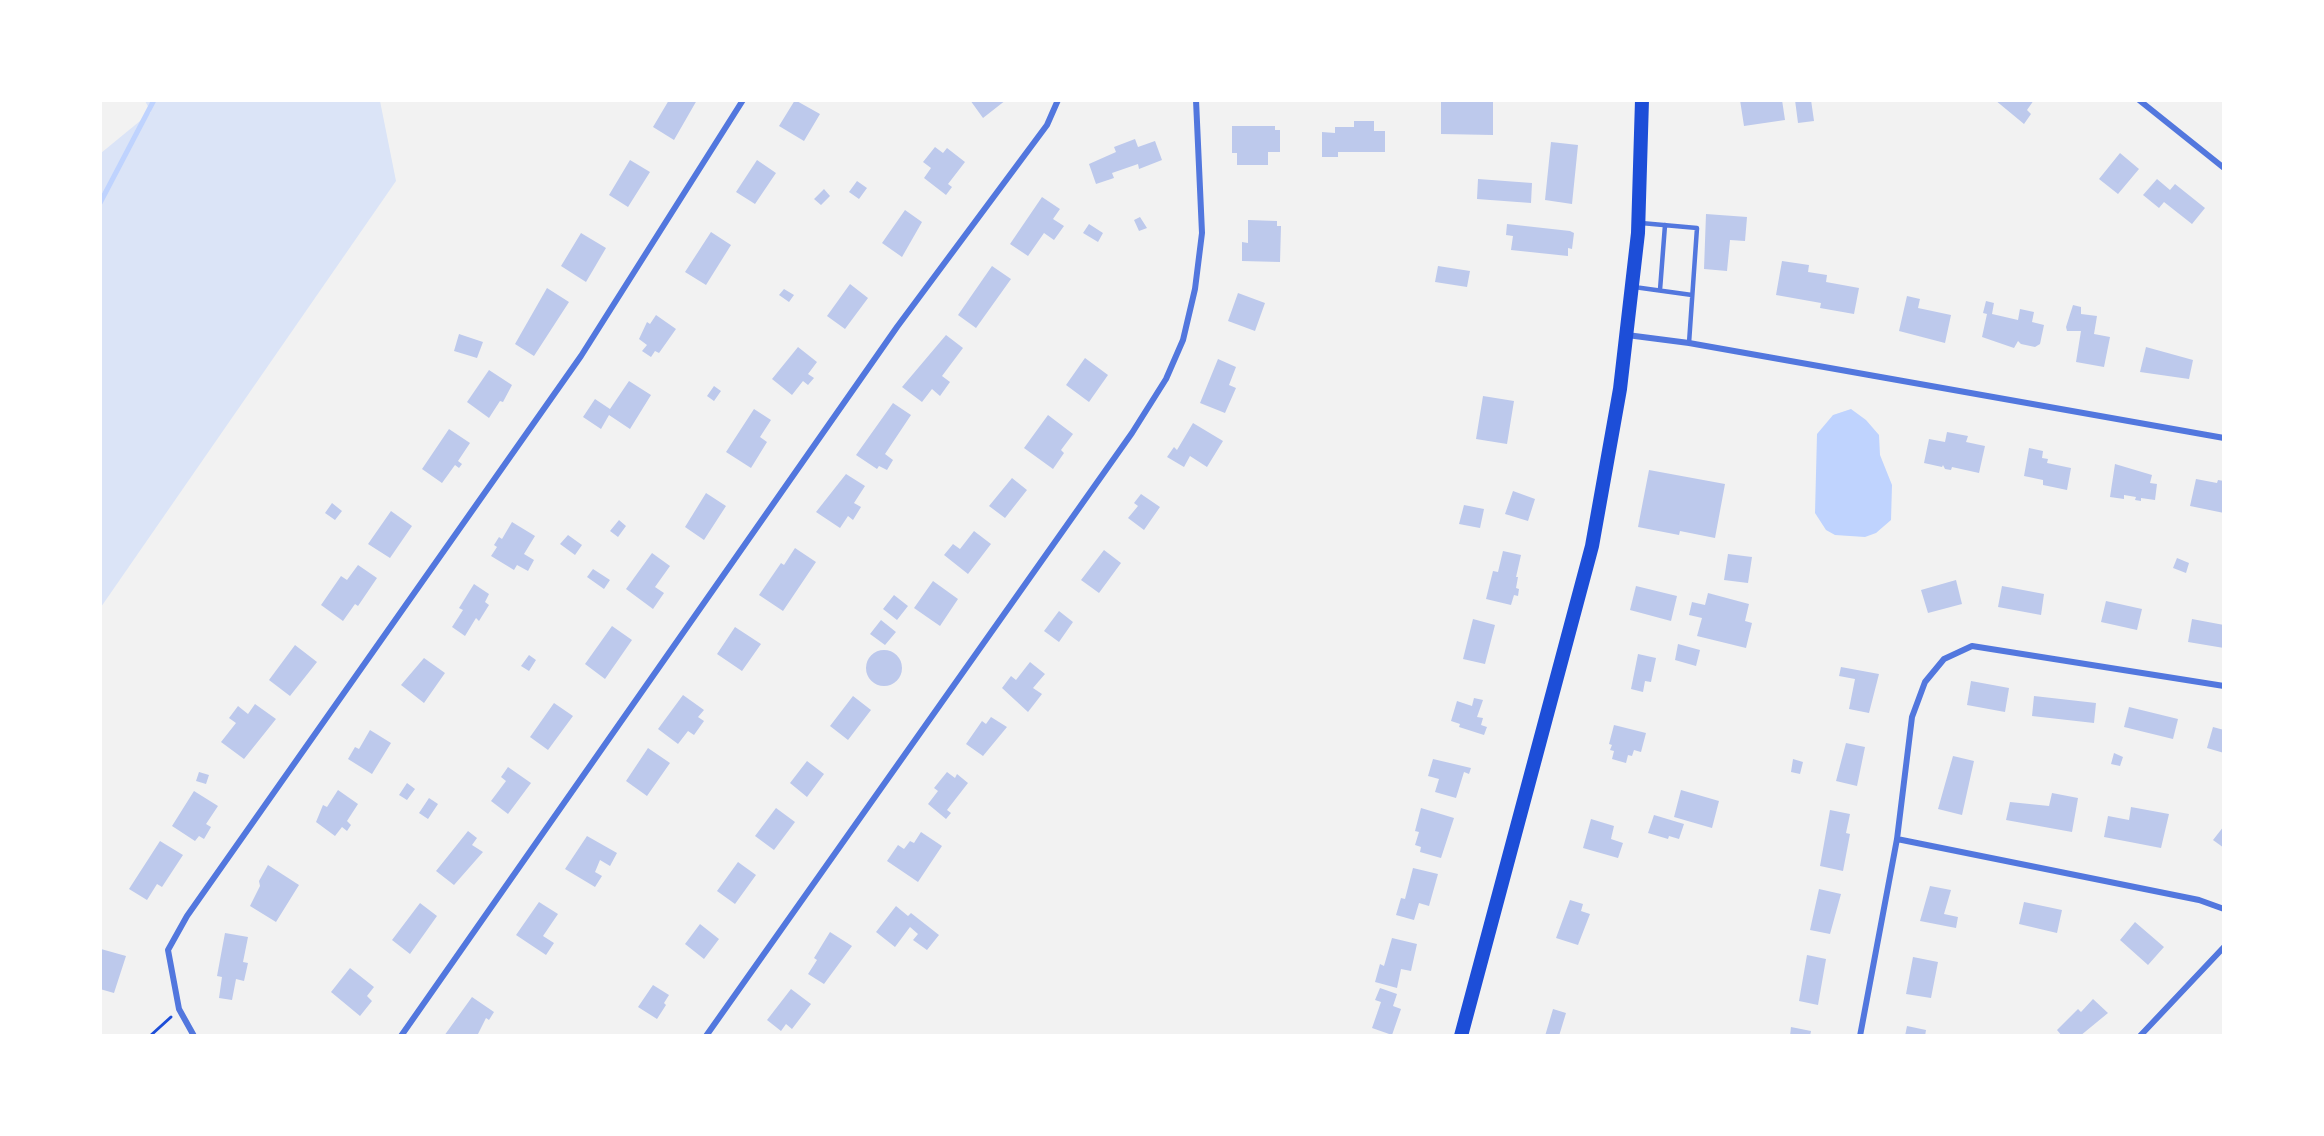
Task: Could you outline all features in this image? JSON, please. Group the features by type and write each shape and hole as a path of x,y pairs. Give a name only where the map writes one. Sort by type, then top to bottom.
{"main road":[{"path":"1461,1035 1592,546 1620,389 1632,287 1638,223 1642,100"}],"street":[{"path":"194,1035 179,1009 168,950 187,916 581,356 743,100"},
{"path":"401,1035 897,327 1047,125 1058,100"},
{"path":"706,1035 1125,443 1166,379 1183,340 1195,289 1202,233 1196,100"},
{"path":"2139,100 2223,168"},
{"path":"1626,335 1689,343 2223,438"},
{"path":"1860,1035 1897,839 1912,717 1924,682 1944,659 1972,646 2223,686"},
{"path":"1897,839 2199,900 2223,909"},
{"path":"2140,1035 2223,947"}],"lane":[{"path":"1638,223 1697,228 1689,343"},
{"path":"1660,290 1665,225"},
{"path":"1632,287 1692,295"}],"path":[{"path":"150,1035 179,1009"}],"shaded area":[{"path":"145,101 380,101 396,181 101,607 101,153 151,112"}],"water":[{"path":"1851,409 1866,420 1879,435 1880,455 1892,485 1891,520 1876,533 1865,537 1835,535 1826,530 1815,513 1817,434 1833,415"}],"building":[{"path":"669,100 697,100 674,140 653,127"},
{"path":"795,100 820,114 804,141 779,126"},
{"path":"970,100 1006,100 983,118"},
{"path":"1441,100 1493,100 1493,135 1441,134"},
{"path":"1740,100 1782,100 1785,120 1744,126"},
{"path":"1795,100 1811,100 1814,121 1798,123"},
{"path":"1995,100 2034,100 2027,110 2031,114 2024,124"},
{"path":"1354,121 1374,121 1374,131 1385,131 1385,152 1338,152 1338,157 1322,157 1322,132 1335,133 1335,127 1354,127"},
{"path":"1232,126 1275,126 1275,130 1280,130 1280,152 1268,152 1268,165 1237,165 1237,153 1232,153"},
{"path":"1135,139 1138,147 1155,141 1162,160 1139,169 1138,164 1112,173 1114,178 1096,184 1089,164 1116,152 1114,147"},
{"path":"1551,142 1578,145 1572,204 1545,200"},
{"path":"935,147 943,153 947,148 965,162 948,184 952,187 946,195 924,178 931,168 923,162"},
{"path":"2120,153 2139,169 2118,194 2099,179"},
{"path":"630,160 650,172 628,207 609,195"},
{"path":"757,160 776,173 755,204 736,192"},
{"path":"1478,179 1532,183 1531,203 1477,199"},
{"path":"2157,179 2170,190 2175,184 2205,208 2192,224 2164,202 2159,208 2143,195"},
{"path":"857,181 867,188 859,199 849,192"},
{"path":"824,189 830,196 821,205 814,199"},
{"path":"1042,197 1060,209 1053,219 1064,226 1054,240 1044,233 1028,256 1010,244"},
{"path":"905,210 922,222 902,257 882,243"},
{"path":"1706,214 1747,217 1745,241 1730,240 1727,271 1704,269"},
{"path":"1140,217 1147,228 1139,231 1134,220"},
{"path":"1248,220 1277,221 1277,226 1281,226 1280,262 1242,261 1242,242 1248,243"},
{"path":"1089,224 1103,233 1098,242 1083,233"},
{"path":"1507,224 1570,231 1574,233 1572,249 1568,248 1568,256 1511,250 1513,236 1506,235"},
{"path":"711,232 731,245 706,285 685,272"},
{"path":"581,233 606,248 586,282 561,266"},
{"path":"1782,261 1809,265 1808,272 1827,275 1826,282 1859,288 1854,314 1820,308 1821,303 1776,295"},
{"path":"992,266 1011,279 976,328 958,315"},
{"path":"1438,266 1470,271 1467,287 1435,282"},
{"path":"850,284 868,298 845,329 827,316"},
{"path":"547,288 569,302 534,356 515,344"},
{"path":"784,289 794,295 789,302 779,295"},
{"path":"1238,293 1265,303 1255,331 1228,321"},
{"path":"1907,296 1920,299 1918,308 1951,315 1945,343 1899,331"},
{"path":"1986,301 1994,303 1992,314 2018,320 2020,309 2034,312 2032,322 2044,325 2040,344 2035,347 2021,344 2018,341 2014,348 1982,337 1987,314 1983,313"},
{"path":"2073,305 2081,307 2081,314 2097,316 2094,334 2110,337 2104,367 2076,362 2081,331 2067,331 2066,327"},
{"path":"656,315 676,329 659,353 655,351 651,357 642,351 647,345 639,339 647,322 650,324"},
{"path":"459,334 483,342 477,358 454,351"},
{"path":"946,335 963,348 942,376 950,382 940,396 932,389 922,402 902,387"},
{"path":"798,347 817,362 808,374 814,378 808,385 803,381 792,395 772,379"},
{"path":"2146,347 2193,360 2189,379 2140,372"},
{"path":"1085,358 1108,375 1089,402 1066,385"},
{"path":"1218,359 1236,367 1229,385 1236,388 1225,413 1200,403"},
{"path":"489,370 512,385 503,402 500,401 489,418 467,402"},
{"path":"629,381 651,395 630,429 609,415 601,429 583,417 595,399 610,409"},
{"path":"714,386 721,391 714,401 707,396"},
{"path":"1483,396 1514,401 1507,444 1476,439"},
{"path":"893,403 911,415 885,454 893,460 887,470 879,466 877,469 856,455"},
{"path":"754,409 771,420 760,437 767,442 751,468 726,452"},
{"path":"1048,415 1073,434 1061,450 1064,453 1053,469 1024,448"},
{"path":"1193,423 1223,441 1207,467 1190,456 1184,467 1167,457 1174,447 1177,450"},
{"path":"449,429 470,443 458,461 462,464 459,468 455,465 442,483 422,469"},
{"path":"1947,432 1968,436 1966,442 1985,446 1979,473 1952,467 1951,470 1945,469 1943,465 1942,467 1924,463 1929,439 1945,442"},
{"path":"2029,448 2043,451 2042,458 2048,459 2047,463 2071,468 2067,490 2043,485 2043,480 2024,476"},
{"path":"2115,464 2152,475 2150,483 2157,484 2155,500 2141,498 2141,501 2135,500 2136,497 2124,495 2124,499 2110,497"},
{"path":"1649,470 1725,484 1715,538 1680,531 1679,535 1638,527"},
{"path":"846,474 865,486 854,503 861,507 853,520 848,516 840,528 816,512"},
{"path":"1012,478 1027,490 1005,518 989,506"},
{"path":"2196,479 2217,483 2218,480 2224,481 2224,513 2190,506"},
{"path":"1513,491 1535,499 1528,521 1505,514"},
{"path":"706,493 726,506 704,540 685,527"},
{"path":"1141,494 1160,507 1144,530 1128,518 1138,506 1134,503"},
{"path":"332,503 342,511 335,520 325,513"},
{"path":"1464,505 1484,509 1480,528 1459,524"},
{"path":"391,511 412,526 390,558 368,544"},
{"path":"619,520 626,526 618,537 610,531"},
{"path":"512,522 535,536 524,554 534,560 528,571 517,565 514,570 491,556 497,547 494,545 499,537 502,539"},
{"path":"974,531 991,544 968,574 944,555 953,544 960,549"},
{"path":"568,535 582,545 575,555 560,544"},
{"path":"795,548 816,562 783,611 759,595 781,563 784,565"},
{"path":"1104,550 1121,563 1099,593 1081,580"},
{"path":"1503,551 1521,555 1516,577 1518,577 1516,588 1519,589 1518,596 1514,595 1511,605 1486,599 1493,571 1498,572"},
{"path":"652,553 670,566 655,587 664,593 653,609 626,589"},
{"path":"1728,554 1752,557 1748,583 1724,580"},
{"path":"2177,558 2189,563 2186,573 2173,568"},
{"path":"358,565 377,578 358,606 355,604 343,621 321,605 341,576 347,580"},
{"path":"593,569 610,580 604,589 587,577"},
{"path":"1956,580 1962,604 1928,613 1921,590"},
{"path":"933,581 958,599 940,626 914,608"},
{"path":"474,584 489,594 485,602 489,605 479,621 476,618 465,636 452,627 463,610 459,608"},
{"path":"1636,586 1677,596 1671,621 1630,610"},
{"path":"2002,586 2044,594 2041,615 1998,607"},
{"path":"1708,593 1749,604 1745,621 1752,623 1746,648 1697,636 1702,618 1689,615 1692,602 1705,605"},
{"path":"894,595 908,606 897,620 883,609"},
{"path":"2106,601 2142,609 2137,630 2101,622"},
{"path":"1059,611 1073,622 1059,642 1044,631"},
{"path":"1473,619 1495,625 1485,664 1463,659"},
{"path":"2192,619 2224,625 2224,648 2188,642"},
{"path":"881,620 896,632 885,645 870,634"},
{"path":"612,626 632,640 605,679 585,664"},
{"path":"735,627 761,644 742,671 717,654"},
{"path":"1678,644 1700,650 1696,666 1675,660"},
{"path":"295,645 317,662 290,696 269,680"},
{"path":"884,650 896,656 902,668 896,680 884,686 872,680 866,668 872,656"},
{"path":"1638,654 1656,658 1651,682 1645,681 1643,692 1631,689"},
{"path":"529,655 536,660 529,671 521,666"},
{"path":"424,658 445,673 424,703 401,685"},
{"path":"1030,662 1045,674 1033,688 1042,694 1028,712 1002,688 1011,676 1016,680"},
{"path":"1841,667 1879,674 1869,713 1849,709 1855,679 1839,676"},
{"path":"1971,681 2009,688 2005,712 1967,705"},
{"path":"683,695 704,710 698,717 704,721 694,735 688,731 678,744 658,729"},
{"path":"853,696 871,710 848,740 830,726"},
{"path":"2034,696 2096,703 2094,723 2032,716"},
{"path":"1474,698 1483,700 1477,717 1483,718 1481,725 1487,727 1484,735 1459,727 1460,724 1451,721 1457,701 1472,706"},
{"path":"554,703 573,716 548,750 530,737"},
{"path":"255,704 276,719 244,759 221,742 236,723 229,718 238,706 248,714"},
{"path":"2129,707 2178,719 2173,739 2124,727"},
{"path":"991,717 1007,727 983,756 966,744 982,721 986,724"},
{"path":"1614,725 1646,733 1641,752 1634,750 1632,756 1628,755 1626,763 1612,759 1614,751 1610,750 1612,745 1609,744"},
{"path":"2213,727 2224,730 2224,753 2207,748"},
{"path":"370,730 391,743 372,774 348,759 355,747 359,749"},
{"path":"1846,743 1865,747 1857,786 1836,781"},
{"path":"648,748 670,763 647,796 626,781"},
{"path":"2114,753 2123,757 2120,766 2111,764"},
{"path":"1953,756 1974,761 1962,815 1938,809"},
{"path":"1433,759 1471,768 1469,774 1464,772 1456,798 1435,792 1439,779 1428,776"},
{"path":"1793,759 1803,762 1800,774 1791,772"},
{"path":"807,761 824,774 807,797 790,783"},
{"path":"508,767 531,783 508,814 491,801 506,781 501,777"},
{"path":"199,772 209,775 206,784 196,781"},
{"path":"947,772 955,778 957,774 968,783 947,810 951,813 946,819 928,804 938,791 934,788"},
{"path":"407,783 415,789 407,800 399,795"},
{"path":"338,790 358,804 347,821 351,825 347,831 342,827 335,836 316,822 323,805 327,807"},
{"path":"1681,790 1719,801 1712,828 1674,817"},
{"path":"194,791 218,806 206,824 211,827 204,839 199,836 195,841 172,826"},
{"path":"2052,793 2078,798 2072,832 2006,820 2010,802 2049,806"},
{"path":"429,798 438,804 428,819 419,813"},
{"path":"2131,807 2169,814 2161,848 2104,837 2108,816 2129,820"},
{"path":"776,808 795,822 774,850 755,836"},
{"path":"1421,808 1454,818 1441,858 1420,852 1421,847 1415,845 1419,832 1415,831"},
{"path":"1830,810 1850,814 1846,833 1850,834 1843,871 1820,866"},
{"path":"1654,815 1684,824 1679,839 1669,836 1668,839 1648,833"},
{"path":"1591,819 1614,826 1611,839 1623,843 1618,858 1583,848"},
{"path":"2224,826 2224,848 2213,840"},
{"path":"468,831 477,838 472,845 483,852 454,885 436,871"},
{"path":"921,832 942,846 918,882 887,861 898,845 904,849 910,841 914,843"},
{"path":"587,836 617,853 610,866 600,860 595,872 602,876 595,887 565,869"},
{"path":"160,841 183,855 162,887 157,884 147,900 129,889"},
{"path":"738,862 756,875 735,904 717,891"},
{"path":"268,865 299,885 276,922 250,906 260,886 259,881"},
{"path":"1413,868 1438,874 1429,906 1419,903 1414,920 1396,915 1401,898 1405,899"},
{"path":"1930,886 1951,890 1944,914 1958,917 1956,928 1920,921"},
{"path":"1819,889 1841,894 1830,934 1810,930"},
{"path":"1570,900 1583,904 1581,911 1590,914 1578,945 1556,938"},
{"path":"539,902 558,914 543,936 554,943 546,955 516,935"},
{"path":"2024,902 2062,910 2057,933 2019,924"},
{"path":"420,903 437,916 410,954 392,940"},
{"path":"896,906 908,916 911,913 939,935 927,950 913,940 918,934 910,927 895,947 876,932"},
{"path":"2135,922 2164,947 2148,965 2120,940"},
{"path":"700,924 719,939 704,959 685,944"},
{"path":"830,932 852,946 824,984 808,974 817,960 814,958"},
{"path":"225,933 248,937 243,962 248,963 244,981 236,979 232,1000 219,998 222,977 217,976"},
{"path":"1392,938 1417,944 1411,971 1401,969 1397,988 1375,982 1380,964 1384,966"},
{"path":"101,949 126,956 114,993 100,989"},
{"path":"1807,955 1826,959 1818,1005 1799,1001"},
{"path":"1913,957 1938,962 1931,998 1906,994"},
{"path":"350,968 374,987 367,996 372,1001 360,1016 331,992"},
{"path":"653,985 669,995 657,1019 638,1007"},
{"path":"1380,988 1397,994 1393,1006 1401,1009 1392,1035 1372,1028 1381,1002 1375,1000"},
{"path":"791,989 811,1004 792,1029 786,1024 781,1031 767,1020"},
{"path":"472,997 494,1012 489,1020 486,1018 477,1036 444,1036"},
{"path":"2093,999 2108,1013 2080,1036 2062,1036 2057,1030 2078,1009 2081,1012"},
{"path":"1553,1009 1566,1013 1559,1036 1545,1036"},
{"path":"1907,1026 1926,1030 1925,1036 1905,1036"},
{"path":"1791,1027 1811,1031 1810,1036 1790,1036"}],"waterway":[{"path":"100,203 154,100"}]}
